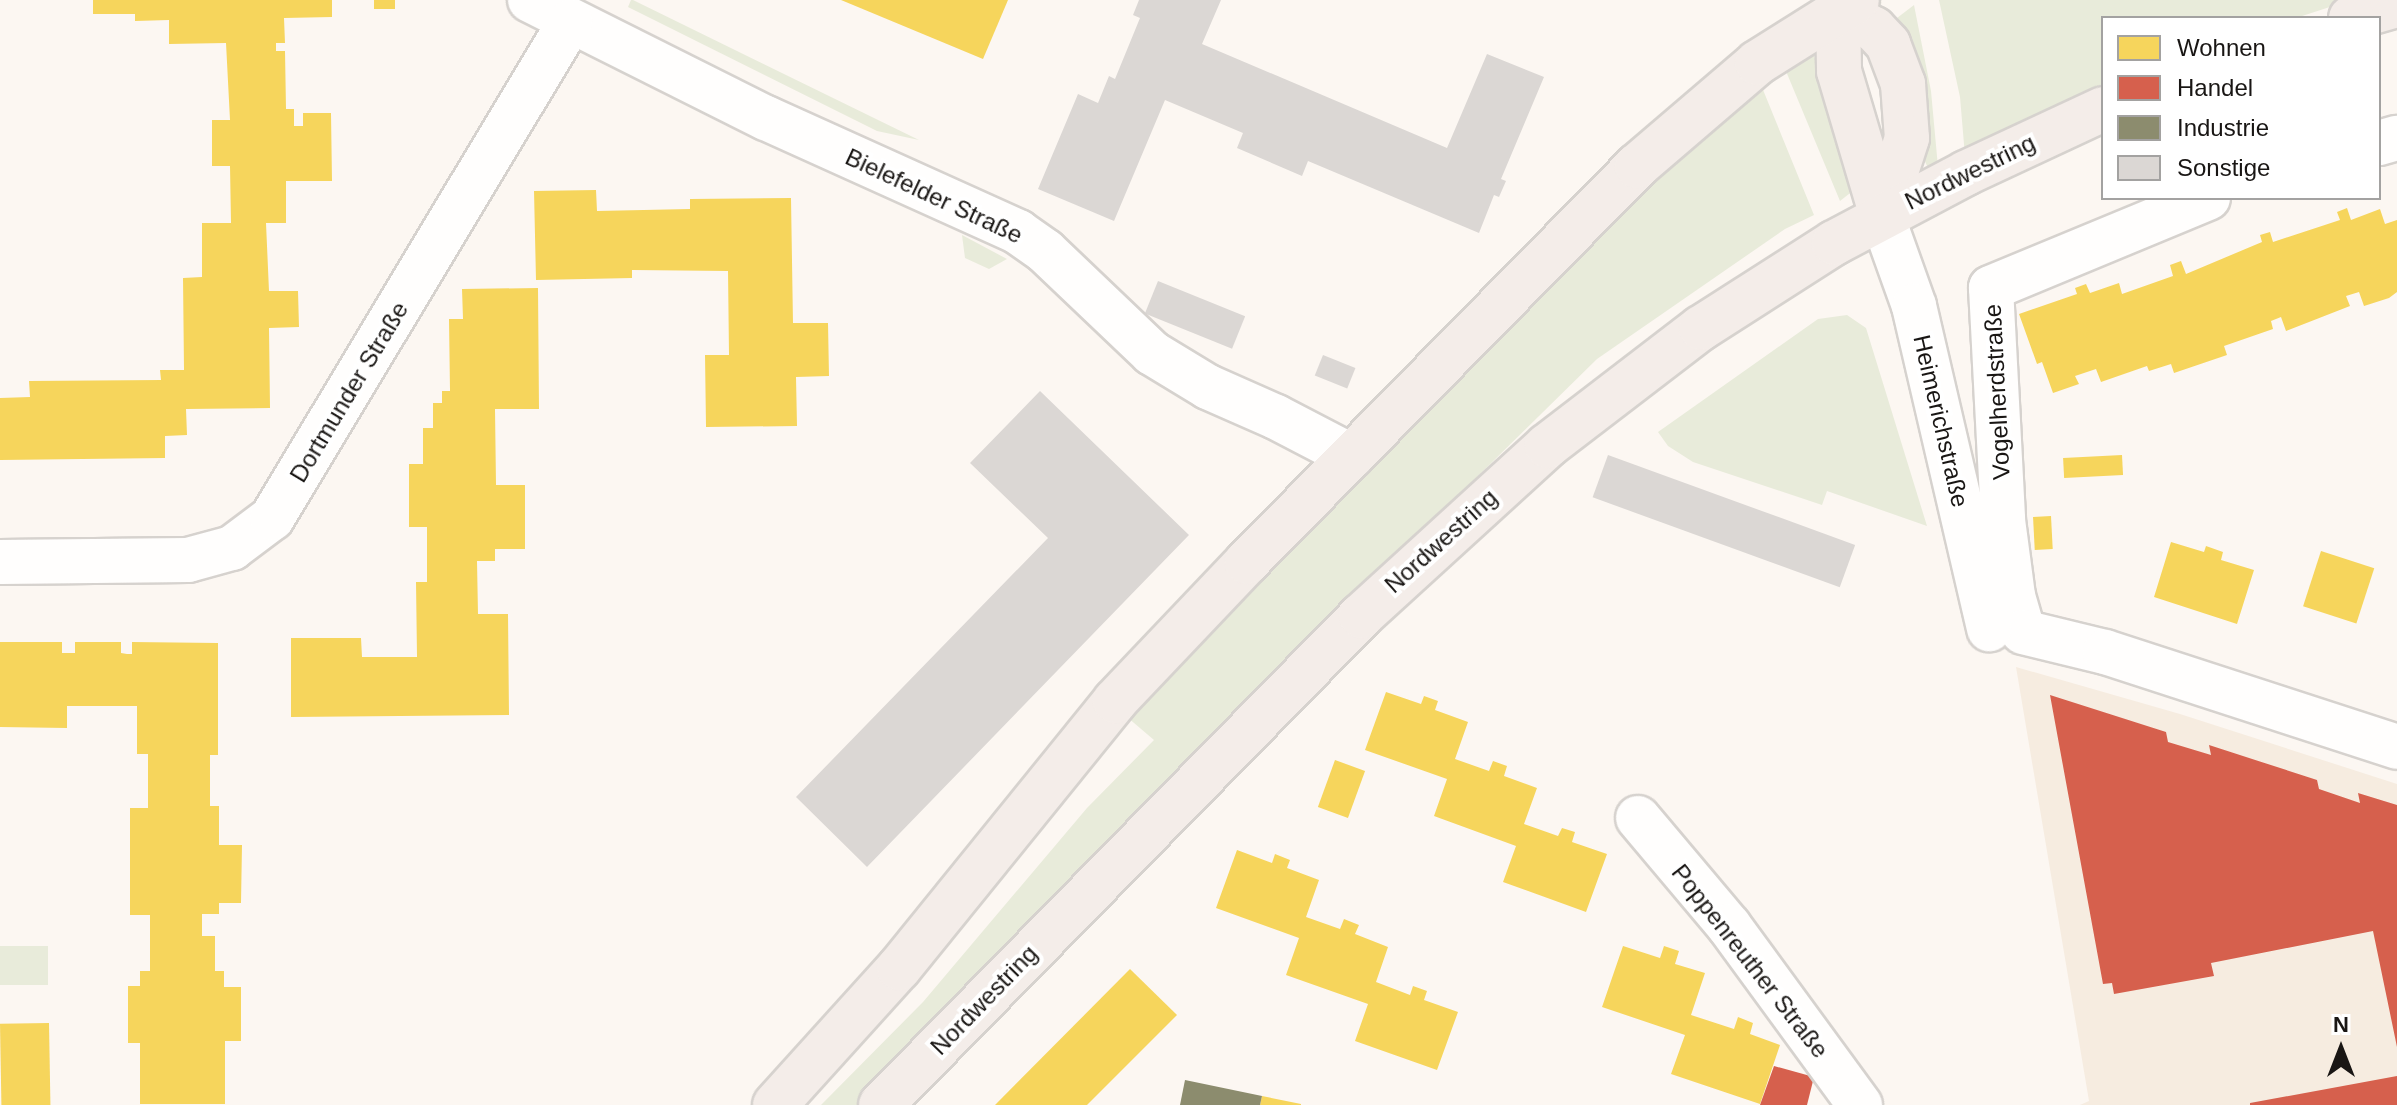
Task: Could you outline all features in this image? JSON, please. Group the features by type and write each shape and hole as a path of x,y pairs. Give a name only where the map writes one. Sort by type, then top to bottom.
{"main road":[{"path":"2357,16 2390,4"},
{"path":"1848,5 1888,44 1903,84 1907,138 1882,216"},
{"path":"1848,5 1839,71 1882,216"},
{"path":"775,1105 899,968 1115,701 1351,456 1637,166 1733,82 1848,5"},
{"name":"Nordwestring","path":"881,1105 1361,616 1547,446 1679,344 1757,291 1882,216 2101,110"}],"street":[{"name":"Bielefelder Straße","path":"530,0 766,118 1010,228 1045,251 1131,336 1173,367 1351,456"},
{"name":"Dortmunder Straße","path":"0,562 188,560 232,548 272,518 570,22"},
{"name":"Vogelherdstraße","path":"2006,631 2013,596 2003,520 1991,288 2203,200"},
{"name":"Heimerichstraße","path":"1882,216 1914,306 2006,631"},
{"path":"2006,631 2105,652 2397,747"},
{"name":"Poppenreuther Straße","path":"1638,818 1729,926 1860,1105"}],"shaded area":[{"path":"2016,667 2180,714 2397,784 2397,1105 2080,1105 2089,1101"}],"green space":[{"path":"631,0 919,140 877,131 628,7"},
{"path":"1939,0 2338,0 2339,4 2302,16 2101,16 2101,93 1965,156 1960,97"},
{"path":"1914,5 1931,91 1938,167 1928,168 1922,155 1909,66 1897,18"},
{"path":"1809,51 1814,55 1853,182 1854,190 1840,201 1783,64"},
{"path":"1759,80 1814,215 1785,229 1597,359 1348,604 860,1105 821,1105 923,1002 1087,808 1154,740 1127,717 1617,209"},
{"path":"962,235 1007,259 989,269 965,258"},
{"path":"1847,315 1866,328 1927,526 1827,491 1822,505 1693,462 1668,446 1658,432 1818,319"},
{"path":"0,946 48,946 48,985 0,985"}],"building: Wohnen":[{"path":"93,0 332,0 332,17 284,18 285,43 276,43 276,51 285,51 286,109 294,109 294,126 303,126 303,113 331,113 332,181 286,181 286,223 266,223 269,291 298,291 299,327 269,328 270,408 186,409 187,435 165,436 165,458 0,460 0,398 30,397 29,381 161,380 160,370 184,370 183,278 202,277 202,223 231,223 230,166 212,166 212,120 230,120 226,43 169,44 169,20 135,21 135,14 93,14"},
{"path":"374,0 395,0 395,9 374,9"},
{"path":"841,0 1008,0 983,59"},
{"path":"596,190 597,211 690,209 690,199 791,198 793,323 828,323 829,376 796,377 797,426 706,427 705,355 729,355 728,271 632,270 632,278 536,280 534,191"},
{"path":"2347,208 2351,220 2380,209 2385,224 2397,220 2397,292 2389,298 2364,306 2359,292 2346,296 2350,306 2286,331 2281,317 2271,321 2273,329 2224,346 2227,355 2174,373 2171,364 2149,371 2147,366 2101,382 2096,369 2075,376 2079,384 2053,393 2042,362 2037,364 2019,314 2077,294 2075,288 2086,284 2090,293 2119,283 2122,294 2173,276 2170,265 2181,261 2186,274 2262,242 2260,235 2270,232 2273,242 2340,220 2337,212"},
{"path":"538,288 539,409 495,409 496,485 525,485 525,549 495,549 495,561 477,561 478,614 508,614 509,715 291,717 291,638 361,638 362,657 417,657 416,582 427,582 427,527 409,527 409,464 423,464 423,428 433,428 433,403 442,403 442,391 450,391 449,319 463,319 462,289"},
{"path":"2122,455 2123,475 2064,478 2063,458"},
{"path":"2051,516 2053,549 2035,550 2033,517"},
{"path":"2171,542 2204,552 2206,546 2223,552 2221,560 2254,570 2237,624 2154,597"},
{"path":"2321,551 2374,568 2356,623 2303,606"},
{"path":"0,642 62,642 62,653 75,653 75,642 121,642 121,653 127,654 132,654 132,642 218,643 218,755 210,755 210,806 219,806 219,845 242,845 241,903 219,903 219,914 202,914 202,936 215,936 215,971 224,971 224,987 241,987 241,1041 225,1041 225,1104 140,1104 140,1043 128,1043 128,986 140,986 140,971 150,971 150,915 130,915 130,808 148,808 148,754 137,754 137,706 67,706 67,728 0,727"},
{"path":"1386,692 1421,704 1424,696 1438,701 1435,710 1468,722 1455,759 1489,771 1493,761 1507,766 1504,776 1537,788 1524,824 1558,836 1562,828 1575,832 1572,842 1607,854 1586,912 1503,882 1516,846 1434,816 1447,779 1365,750"},
{"path":"1335,760 1365,771 1348,818 1318,807"},
{"path":"1237,850 1272,863 1275,854 1290,860 1287,868 1319,880 1306,917 1340,929 1344,919 1359,925 1355,934 1388,947 1376,982 1410,995 1413,986 1427,991 1424,1000 1458,1012 1437,1070 1355,1041 1368,1004 1286,975 1299,938 1216,908"},
{"path":"1623,946 1660,958 1664,946 1679,951 1675,964 1705,973 1691,1015 1734,1029 1738,1017 1753,1023 1750,1034 1780,1045 1760,1104 1671,1074 1685,1035 1602,1007"},
{"path":"1130,969 1177,1015 1087,1105 995,1105"},
{"path":"49,1023 50,1105 1,1105 0,1024"},
{"path":"1262,1096 1301,1104 1301,1105 1260,1105"}],"building: Handel":[{"path":"2050,695 2166,732 2168,742 2211,755 2209,745 2317,780 2319,789 2360,803 2358,793 2397,805 2397,1047 2373,931 2211,963 2214,976 2114,994 2112,983 2103,984"},
{"path":"1774,1066 1814,1077 1807,1105 1760,1105"},
{"path":"2397,1076 2397,1105 2250,1105 2250,1103"}],"building: Industrie":[{"path":"1185,1080 1262,1096 1260,1105 1180,1105"}],"building: Sonstige":[{"path":"1139,0 1221,0 1202,44 1447,148 1487,54 1544,77 1501,179 1506,181 1499,197 1494,195 1479,233 1308,161 1302,176 1237,148 1243,133 1165,100 1114,221 1038,189 1078,94 1098,103 1109,76 1115,79 1140,18 1133,15"},
{"path":"1158,281 1245,316 1232,349 1145,313"},
{"path":"1323,355 1355,368 1347,389 1315,375"},
{"path":"1040,391 1189,535 867,867 796,797 1048,538 970,463"},
{"path":"1608,455 1855,545 1840,587 1593,497"}]}
